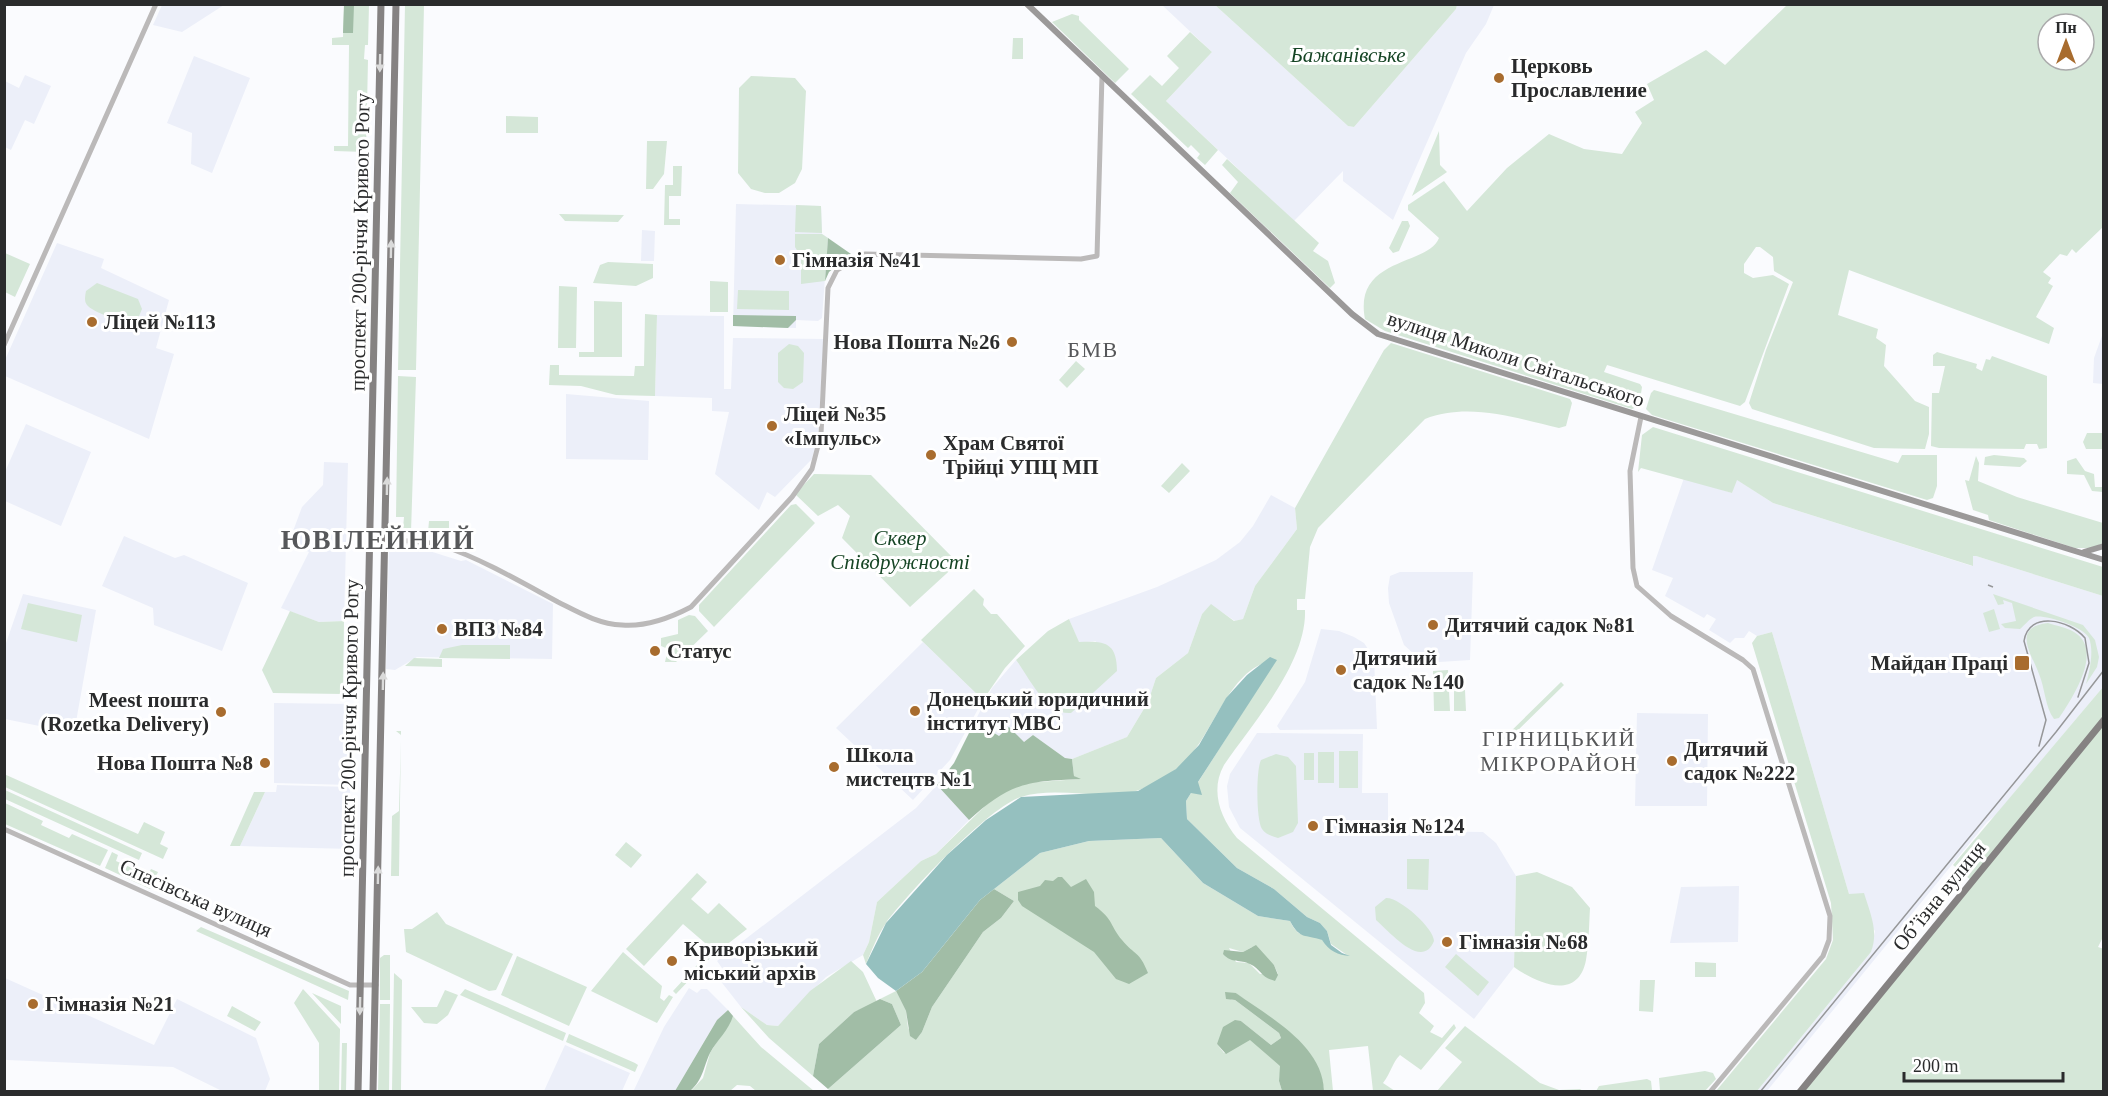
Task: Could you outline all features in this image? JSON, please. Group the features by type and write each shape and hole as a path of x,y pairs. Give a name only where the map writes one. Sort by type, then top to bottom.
{"main road":[{"name":"проспект 200-річчя Кривого Рогу","path":"358,1092 381,4"},
{"name":"проспект 200-річчя Кривого Рогу","path":"373,1092 396,4"},
{"name":"вулиця Миколи Світальського","path":"1027,4 1352,314 1372,330 1391,339 2103,560"},
{"path":"375,286 390,287"},
{"path":"2083,553 2103,546"},
{"name":"Обʼїзна вулиця","path":"1800,1092 2103,720"}],"street":[{"path":"4,345 156,4"},
{"path":"370,541 428,542 448,548 580,614 605,623 635,625 675,616 691,607 792,497 812,469 821,434 828,288 837,270 865,254 1093,259 1098,254 1102,75"},
{"path":"1641,417 1629,471 1633,568 1637,586 1671,616 1743,660 1753,669 1830,916 1829,940 1823,956 1710,1092"},
{"name":"Спасівська вулиця","path":"4,829 350,985 376,985"}],"shaded area":[{"path":"162,4 224,5 182,32 153,25"},
{"path":"1162,5 1215,5 1348,126 1354,127 1456,9 1457,5 1494,5 1486,24 1466,53 1393,220 1343,181 1343,171 1294,221 1166,101 1212,52"},
{"path":"194,56 250,78 212,173 191,164 192,133 167,123"},
{"path":"25,75 51,86 34,124 25,120 11,150 5,147 5,81 19,88"},
{"name":"Гімназія №41","path":"736,204 821,206 822,234 828,238 822,318 818,321 796,320 796,328 733,326"},
{"path":"642,230 655,231 654,261 641,261"},
{"name":"Ліцей №113","path":"57,243 104,259 101,268 169,300 156,348 174,354 149,439 5,376 5,360"},
{"name":"Ліцей №35 «Імпульс»","path":"657,315 724,316 724,389 731,389 733,338 824,339 818,435 812,459 775,497 767,492 759,510 715,474 729,412 712,411 712,398 655,396"},
{"path":"2103,333 2103,384 2093,383 2094,358"},
{"path":"566,394 649,401 648,460 566,459"},
{"path":"26,424 91,452 61,526 5,501 5,472"},
{"path":"324,462 348,463 344,621 319,622 281,608 309,552 289,542 302,507 323,485"},
{"name":"Майдан Праці","path":"1684,478 1732,493 1736,479 1773,503 1972,566 1973,556 1976,556 2103,596 2103,687 1996,815 1987,822 1767,1091 1757,1091 1871,952 1875,931 1849,894 1772,632 1757,636 1749,631 1744,638 1735,638 1730,643 1709,630 1716,619 1707,614 1704,618 1665,596 1673,578 1652,570"},
{"path":"1271,495 1295,508 1297,529 1255,586 1243,619 1235,621 1211,605 1202,614 1188,653 1156,678 1148,702 1127,737 1072,759 1065,758 1033,735 1024,742 999,736 975,721 992,688 1016,660 1052,708 1096,641 1079,643 1069,619 1157,587 1216,560 1240,542 1253,526"},
{"path":"124,536 175,558 184,555 248,583 222,651 154,625 153,608 102,586"},
{"path":"389,543 418,544 423,549 461,561 466,560 553,604 552,659 417,657 395,670 386,669"},
{"name":"Дитячий садок №81","path":"1400,572 1473,572 1470,660 1424,663 1404,645 1389,603 1388,588 1390,576"},
{"path":"23,594 96,610 74,733 5,719 5,646"},
{"name":"Дитячий садок №140","path":"1321,629 1339,631 1354,637 1364,643 1374,658 1377,729 1280,730 1277,726 1305,682"},
{"name":"Донецький юридичний інститут МВС","path":"923,642 983,700 950,760 913,800 836,728"},
{"path":"274,703 352,704 351,785 274,783"},
{"name":"Дитячий садок №222","path":"1637,713 1708,714 1707,806 1635,806"},
{"path":"1257,733 1363,734 1362,793 1388,793 1388,831 1483,832 1496,843 1516,876 1514,967 1474,1019 1240,828 1229,807 1227,786 1230,774"},
{"path":"277,785 350,787 350,798 353,798 352,849 240,846 265,792 276,792"},
{"path":"937,785 969,820 936,854 921,861 877,902 869,942 863,955 826,977 778,1026 767,1025 741,1007 719,979 722,968 717,961 916,808"},
{"path":"1739,886 1738,942 1670,943 1681,887"},
{"path":"5,978 154,1045 177,999 256,1038 270,1079 265,1091 222,1091 173,1067 4,1059"},
{"path":"689,988 697,993 701,989 707,989 728,1010 717,1020 675,1091 633,1092 664,1027"},
{"path":"565,1045 630,1073 622,1091 544,1091"}],"green space":[{"path":"344,5 369,5 368,45 365,45 364,59 368,60 366,152 334,151 334,146 348,146 349,45 332,45 332,38 343,37"},
{"path":"344,5 354,5 353,33 343,33"},
{"path":"405,5 424,5 416,370 398,370"},
{"name":"Бажанівське","path":"1215,5 1457,5 1456,9 1354,127 1348,126"},
{"path":"1787,5 2103,5 2103,227 2076,253 2072,249 2067,256 2060,254 2043,272 2051,278 2048,283 2053,286 2036,317 2054,328 2049,344 1849,270 1838,315 1878,329 1876,338 1886,345 1884,366 1915,401 1929,407 1929,434 1925,449 1874,448 1752,409 1749,403 1766,350 1793,282 1774,271 1773,257 1760,247 1756,247 1744,264 1744,273 1753,278 1773,275 1789,284 1745,402 1740,406 1607,365 1604,372 1640,384 1642,387 1639,406 1632,409 1385,331 1365,319 1364,299 1370,284 1393,266 1432,247 1439,238 1408,210 1408,205 1444,181 1467,211 1507,168 1549,134 1584,149 1622,154 1642,123 1635,112 1654,100 1647,84 1706,50 1725,65"},
{"path":"1072,14 1079,16 1079,20 1129,69 1115,83 1052,22"},
{"path":"1190,32 1212,52 1166,101 1218,150 1205,165 1197,158 1200,154 1191,145 1188,148 1131,94 1150,75 1162,86 1179,68 1167,56"},
{"path":"1013,38 1023,38 1023,59 1012,59"},
{"path":"751,76 795,78 806,91 802,169 795,183 779,193 765,193 751,189 738,173 739,88"},
{"path":"506,116 538,117 538,133 506,133"},
{"path":"1439,131 1440,165 1447,172 1412,196"},
{"path":"647,141 667,141 664,174 653,189 646,189"},
{"path":"1227,159 1319,243 1313,251 1328,261 1335,283 1330,288 1230,193 1238,182 1222,165"},
{"path":"673,166 682,166 681,196 669,196 669,219 680,219 680,225 664,225 665,185 673,185"},
{"path":"796,205 821,206 822,233 795,232"},
{"path":"559,214 624,215 618,222 565,221"},
{"path":"1402,221 1408,221 1410,226 1399,251 1393,253 1389,248"},
{"path":"795,234 822,234 828,238 825,281 801,284 801,257 795,247"},
{"path":"828,238 851,254 829,272 825,281"},
{"path":"5,253 30,264 15,297 5,292"},
{"path":"608,262 653,264 653,278 636,286 593,283 600,265"},
{"path":"710,281 728,282 728,312 710,312"},
{"path":"97,283 138,299 142,309 137,321 111,318 87,305 86,291"},
{"path":"559,286 577,287 576,348 558,348"},
{"path":"738,290 789,291 789,310 737,309"},
{"path":"594,301 622,302 622,357 579,357 579,352 594,352"},
{"path":"645,314 657,315 655,396 616,395 581,386 549,385 550,365 559,365 559,375 634,376 635,366 644,366"},
{"path":"733,315 796,316 796,320 788,328 733,326"},
{"path":"1391,343 1570,399 1572,403 1566,426 1559,428 1509,416 1475,412 1441,414 1425,419 1318,528 1310,547 1305,599 1297,599 1297,610 1305,610 1303,630 1297,651 1276,692 1224,765 1217,794 1226,821 1237,838 1424,993 1425,1003 1419,1013 1434,1026 1430,1032 1442,1038 1454,1024 1456,1028 1421,1070 1400,1055 1383,1083 1395,1091 1373,1091 1368,1046 1329,1050 1333,1091 1324,1091 1321,1077 1314,1063 1303,1050 1236,993 1231,1000 1235,1000 1279,1033 1281,1038 1271,1045 1241,1021 1217,1044 1224,1053 1250,1039 1281,1066 1279,1081 1282,1091 831,1092 828,1089 901,1025 892,1004 880,999 896,991 906,1011 908,1028 916,1040 922,1032 932,1007 983,932 1001,918 1014,901 994,889 1040,853 1089,841 1161,838 1203,883 1258,916 1290,921 1301,934 1317,937 1335,951 1347,955 1331,944 1327,931 1320,923 1307,917 1274,889 1237,868 1187,819 1186,801 1276,660 1259,665 1244,676 1232,690 1188,758 1175,770 1153,784 1126,793 1035,794 1021,797 1007,804 949,853 911,892 883,928 866,964 863,955 869,942 877,902 921,861 936,854 985,806 1001,793 1026,783 1079,779 1074,776 1072,759 1127,737 1148,702 1156,678 1188,653 1202,614 1211,604 1234,621 1243,619 1255,586 1297,529 1295,508 1384,350","holes":["1252,947 1274,965 1278,974 1260,974 1249,963 1236,962 1229,948 1243,952"]},
{"path":"789,344 798,346 804,353 803,382 793,389 784,388 778,382 778,353"},
{"path":"1937,352 1977,364 1976,368 1982,371 1986,359 1990,360 1992,356 2047,376 2047,448 2039,449 2037,444 2026,444 2024,449 1931,446 1932,393 1939,393 1945,366 1933,366 1933,355"},
{"path":"1076,361 1085,369 1067,388 1059,380"},
{"path":"398,376 416,377 411,532 397,531 403,528 404,517 396,517"},
{"path":"1654,390 1898,463 1902,455 1937,455 1937,486 1933,498 1927,500 1652,415 1646,409"},
{"path":"1653,427 2103,567 2103,596 1976,556 1973,556 1973,566 1773,503 1737,480 1732,493 1641,468 1638,472 1642,435"},
{"path":"2087,433 2103,433 2103,449 2086,449 2083,442"},
{"path":"1994,455 2024,458 2027,461 2020,467 1984,465 1985,457"},
{"path":"1976,456 1979,463 1978,481 2017,497 2103,523 2103,543 2093,548 2075,548 1989,520 1988,515 1973,510 1965,480 1969,481"},
{"path":"2076,458 2085,471 2094,474 2095,487 2103,487 2103,492 2092,491 2084,475 2067,474 2067,461"},
{"path":"1182,463 1190,471 1169,493 1161,486"},
{"name":"Сквер Співдружності","path":"814,474 871,475 958,563 910,607 842,538 850,516 838,505 818,516 795,494"},
{"path":"796,504 815,523 714,627 699,611 699,605 791,505"},
{"path":"429,521 449,521 449,538 428,532"},
{"path":"974,589 984,599 983,605 991,614 997,614 1025,646 1005,668 983,700 921,640"},
{"path":"1993,594 2083,625 2095,640 2099,657 2097,667 2086,684 2091,655 2089,638 2085,634 2063,622 2046,617 2034,617 2020,629 2005,628 2001,624 2016,621 2012,603 2003,600 2004,604 1998,605"},
{"path":"28,603 82,615 77,642 21,629"},
{"path":"1994,609 2000,629 1989,632 1983,613"},
{"path":"290,611 319,622 344,621 343,694 273,693 262,670"},
{"path":"689,615 695,616 708,631 676,662 665,662 668,649 661,646 661,638 678,634 678,620"},
{"path":"1069,619 1079,642 1102,643 1111,648 1117,671 1071,713 1062,712 1046,702 1016,660 1048,631"},
{"path":"2048,623 2074,632 2083,640 2086,650 2083,675 2077,688 2059,718 2054,719 2027,643 2030,630"},
{"path":"1772,632 1849,894 1864,893 1873,922 1874,937 1871,952 1757,1091 1716,1091 1826,959 1833,940 1831,903 1752,643 1757,636"},
{"path":"462,645 510,645 510,659 439,658 443,649"},
{"path":"414,658 442,659 442,667 405,666"},
{"path":"1448,670 1450,711 1434,711 1433,671"},
{"path":"1561,682 1564,685 1507,741 1504,738"},
{"path":"2103,687 2104,935 2098,947 2104,949 2103,1091 1800,1092 1972,881 1953,865"},
{"path":"1454,690 1465,690 1466,711 1454,711"},
{"path":"975,721 999,736 1009,727 1024,742 1033,735 1065,758 1072,759 1074,776 1081,779 1046,781 1020,786 996,798 969,820 937,785 954,763"},
{"path":"401,739 399,876 391,876 392,816 399,811"},
{"path":"1339,751 1358,751 1358,788 1339,788"},
{"path":"1318,752 1334,752 1334,783 1318,783"},
{"path":"1304,753 1314,753 1314,780 1304,780"},
{"path":"1276,754 1288,757 1296,766 1298,823 1293,832 1278,838 1267,834 1262,829 1257,794 1261,760"},
{"path":"4,774 138,834 144,822 165,832 160,844 168,848 163,859 5,787"},
{"path":"5,790 142,853 139,860 5,799"},
{"path":"254,792 265,792 240,846 230,846"},
{"path":"5,803 43,821 41,825 69,838 72,834 108,850 100,866 5,824"},
{"path":"626,842 642,855 631,868 615,855"},
{"path":"112,852 118,855 116,861 148,875 151,869 158,872 150,889 105,868"},
{"path":"1407,859 1429,859 1428,890 1407,889"},
{"path":"1537,872 1572,887 1590,908 1586,960 1582,973 1566,985 1544,983 1514,967 1516,876"},
{"path":"697,873 707,882 691,899 708,914 719,903 747,929 712,956 676,994 673,991 712,949 683,924 644,966 626,949"},
{"path":"1062,877 1071,887 1086,879 1094,892 1095,906 1109,919 1115,931 1139,957 1148,973 1129,984 1116,979 1094,952 1022,906 1018,900 1018,892 1040,886 1045,880 1053,881"},
{"path":"994,889 1014,901 1001,918 983,932 932,1007 922,1032 916,1040 910,1036 906,1011 896,991 922,972 980,900"},
{"path":"1386,898 1399,902 1422,921 1434,941 1429,949 1422,952 1405,946 1376,920 1375,907"},
{"path":"437,912 446,924 513,954 496,990 489,991 406,952 404,929 412,929"},
{"path":"201,927 349,991 348,1000 196,931"},
{"path":"1256,945 1274,965 1278,975 1275,981 1266,978 1250,964 1230,959 1223,954 1224,950 1243,952"},
{"path":"623,952 662,986 660,998 664,1001 669,995 673,997 657,1023 591,991"},
{"path":"1456,954 1489,982 1478,996 1445,967"},
{"path":"390,955 390,1000 380,1000 380,958"},
{"path":"517,956 587,987 569,1026 501,995"},
{"path":"851,961 863,972 877,1002 854,1012 819,1044 813,1076 769,1038 741,1007 767,1025 778,1026 810,991"},
{"path":"1695,962 1716,963 1716,977 1695,977"},
{"path":"394,973 402,980 401,1091 392,1091"},
{"path":"1640,980 1655,980 1653,1012 1639,1011"},
{"path":"303,989 340,1029 339,1091 319,1091 319,1043 294,1003"},
{"path":"465,989 566,1033 563,1041 460,995"},
{"path":"445,990 458,995 448,1015 437,1024 424,1023 411,1007 437,1007"},
{"path":"1225,992 1236,993 1278,1022 1304,1046 1321,1075 1324,1091 1282,1091 1279,1081 1280,1066 1250,1040 1226,1054 1217,1044 1223,1027 1235,1020 1241,1021 1271,1045 1281,1038 1279,1033 1235,1000 1226,999"},
{"path":"312,993 341,1006 341,1024"},
{"path":"880,999 892,1004 901,1025 828,1089 813,1076 819,1044 854,1012"},
{"path":"380,1004 390,1004 389,1091 378,1091"},
{"path":"232,1006 261,1022 255,1031 227,1016"},
{"path":"728,1010 733,1016 731,1021 710,1053 698,1083 690,1091 675,1091 717,1020"},
{"path":"733,1016 761,1047 814,1091 756,1091 750,1086 737,1085 730,1091 690,1092 703,1078 710,1053"},
{"path":"1465,1026 1540,1083 1559,1090 1580,1089 1583,1091 1437,1091 1462,1062 1445,1048"},
{"path":"569,1034 635,1063 638,1065 635,1072 566,1042"},
{"path":"342,1043 347,1043 346,1091 341,1091"},
{"path":"1705,1071 1713,1073 1716,1079 1705,1091 1660,1091 1659,1078"},
{"path":"1647,1079 1651,1081 1652,1090 1596,1091 1599,1086"}],"water":[{"path":"1270,657 1277,660 1198,782 1202,795 1191,793 1186,801 1187,819 1237,868 1274,889 1307,917 1320,923 1327,931 1331,945 1350,956 1334,952 1322,940 1300,934 1290,921 1258,916 1203,883 1161,838 1089,841 1040,853 980,900 922,972 896,991 878,978 866,964 886,923 947,855 986,820 1021,797 1138,791 1176,769 1199,745 1226,698 1247,675"}],"tram line":[{"path":"2039,746 2046,720 2024,641 2027,631 2034,625 2051,621 2060,623 2085,638 2089,663 2078,697"},
{"path":"1760,1092 2056,732 2104,670"}],"railway":[{"path":"1988,585 1993,587"}],"place":[{"name":"Церковь Прославление","path":"1499,78"},
{"name":"Гімназія №41","path":"780,260"},
{"name":"Ліцей №113","path":"92,322"},
{"name":"Нова Пошта №26","path":"1012,342"},
{"name":"Ліцей №35 «Імпульс»","path":"772,426"},
{"name":"Храм Святої Трійці УПЦ МП","path":"931,455"},
{"name":"Дитячий садок №81","path":"1433,625"},
{"name":"ВПЗ №84","path":"442,629"},
{"name":"Статус","path":"655,651"},
{"name":"Майдан Праці","path":"2022,663"},
{"name":"Дитячий садок №140","path":"1341,670"},
{"name":"Донецький юридичний інститут МВС","path":"915,711"},
{"name":"Meest пошта (Rozetka Delivery)","path":"221,712"},
{"name":"Дитячий садок №222","path":"1672,761"},
{"name":"Нова Пошта №8","path":"265,763"},
{"name":"Школа мистецтв №1","path":"834,767"},
{"name":"Гімназія №124","path":"1313,826"},
{"name":"Гімназія №68","path":"1447,942"},
{"name":"Криворізький міський архів","path":"672,961"},
{"name":"Гімназія №21","path":"33,1004"}],"district":[{"name":"БМВ","path":"1093,349"},
{"name":"ЮВІЛЕЙНИЙ","path":"378,540"},
{"name":"ГІРНИЦЬКИЙ МІКРОРАЙОН","path":"1559,750"}]}
